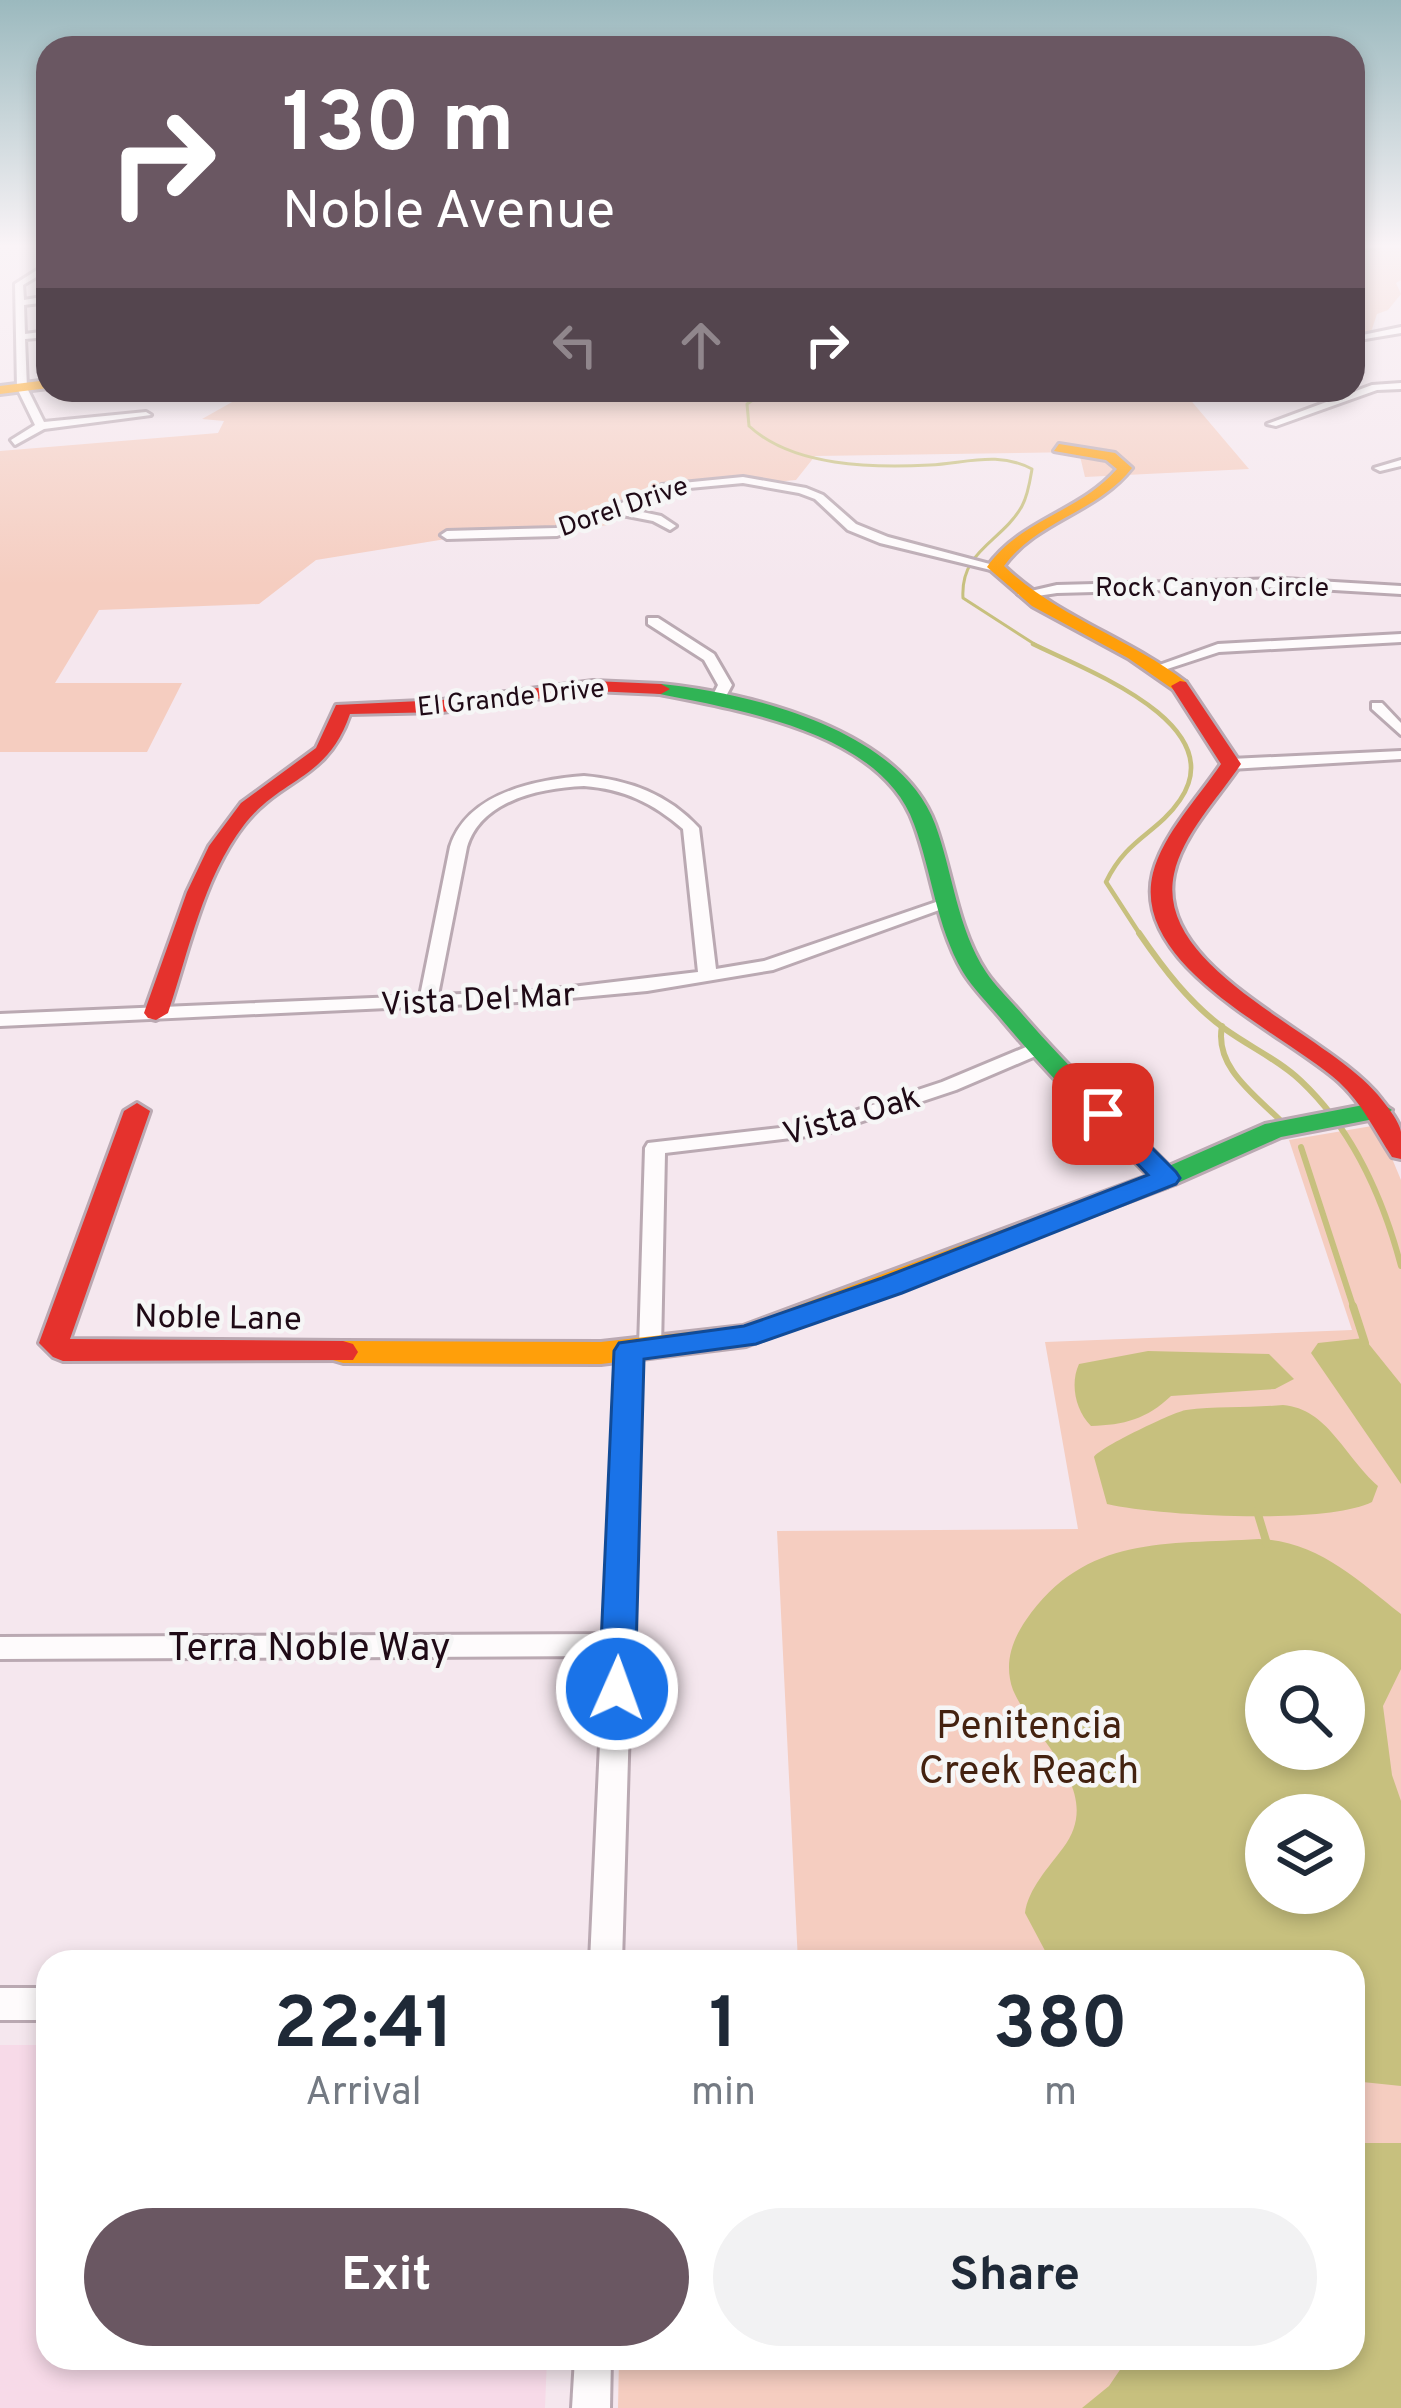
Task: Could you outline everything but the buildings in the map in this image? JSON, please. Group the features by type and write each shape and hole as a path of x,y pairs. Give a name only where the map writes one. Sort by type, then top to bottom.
{"street":[{"path":"1365,391 1401,386"},
{"path":"23,387 41,426"},
{"path":"1271,424 1333,402"},
{"path":"15,442 41,426 146,415"},
{"path":"1059,448 1110,456 1125,468 1118,484 1022,531 987,565 1024,594 1158,668 1180,686 1231,764"},
{"path":"1380,468 1401,463"},
{"name":"Dorel Drive","path":"447,535 556,532 640,496 699,480 774,484 819,497 852,527 987,565"},
{"path":"615,510 657,518 670,526"},
{"name":"Rock Canyon Circle","path":"1024,594 1057,589 1284,584 1401,590"},
{"path":"653,621 709,657 725,686 720,695"},
{"name":"Rock Canyon Circle","path":"1158,668 1218,649 1401,638"},
{"name":"El Grande Drive","path":"156,1013 230,829 261,795 321,761 333,747 343,709 464,704 593,686 720,695 837,738 900,780 918,807 945,905 974,971 1038,1048 1166,1178"},
{"path":"1377,706 1401,731"},
{"path":"1231,764 1401,755"},
{"path":"1231,764 1163,875 1163,902 1174,936 1218,984 1327,1060 1379,1110 1401,1151"},
{"path":"428,1001 462,834 501,800 570,781 594,779 634,789 668,807 692,828 708,977"},
{"name":"Vista Del Mar","path":"0,1020 626,988 708,977 817,952 945,905"},
{"name":"Vista Oak","path":"640,1350 655,1148 817,1130 949,1086 1038,1048"},
{"path":"606,1950 619,1645 640,1350 746,1336 892,1286 1166,1178 1274,1130 1379,1110"},
{"name":"Noble Lane","path":"137,1111 54,1343 63,1350 430,1354 640,1350"},
{"name":"Terra Noble Way","path":"0,1648 619,1645"},
{"path":"0,2004 36,2004"},
{"path":"591,2408 592,2370"}],"shaded area":[{"path":"1364,1338 1401,1384 1401,1484 1311,1353 1318,1343"},
{"path":"1148,1351 1269,1354 1294,1379 1275,1389 1171,1396 1134,1419 1091,1426 1076,1396 1079,1364"},
{"path":"1299,1408 1324,1424 1378,1486 1372,1502 1319,1514 1282,1516 1201,1515 1107,1504 1094,1457 1110,1446 1186,1410"},
{"path":"1280,1541 1336,1564 1401,1614 1401,1669 1383,1706 1392,1775 1401,1801 1401,2086 1365,2082 1365,1950 1045,1950 1025,1913 1035,1887 1074,1827 1077,1807 1063,1768 1013,1690 1009,1663 1013,1645 1049,1592 1102,1558 1130,1550"},
{"path":"0,2045 36,2045 36,2370 547,2370 545,2408 0,2408"},
{"path":"1365,2143 1401,2143 1401,2408 1082,2408 1109,2386 1120,2370 1365,2370"}],"green space":[{"path":"232,402 1192,402 1249,469 1085,477 1079,452 815,456 796,480 672,492 608,525 510,538 446,539 316,560 259,604 99,610 55,683 182,683 147,752 0,752 0,451 218,433 224,421 202,419"},
{"name":"Penitencia Creek Reach","path":"1378,1125 1401,1180 1401,2408 618,2408 619,2370 1365,2370 1365,1950 797,1950 777,1531 1078,1529 1045,1342 1352,1330 1289,1140"}],"waterway":[{"path":"750,402 749,426 767,440 811,457 884,466 995,459 1032,469 1022,506 968,568 963,598 1039,647"},
{"path":"1033,644 1039,647"},
{"path":"1039,647 1144,702 1169,723 1186,747 1191,772 1180,800 1123,855 1106,882 1139,934"},
{"path":"1139,934 1168,972 1222,1026"},
{"path":"1222,1026 1292,1073 1336,1121 1364,1166 1401,1266"},
{"path":"1222,1026 1221,1041 1230,1067 1281,1121"},
{"path":"1301,1147 1354,1309"},
{"path":"1353,1306 1365,1343"},
{"path":"1257,1511 1267,1544"}],"traffic: fast":[{"path":"661,689 726,699 804,724 875,761 901,783 926,827 956,931 978,977 1046,1056 1166,1178"},
{"path":"1158,1181 1274,1130 1379,1110"}],"traffic: slow":[{"path":"0,390 36,386"},
{"path":"1059,448 1110,456 1125,468 1095,497 1023,536 995,567 1038,603 1135,654 1180,686"},
{"path":"343,1352 601,1353 746,1336 1158,1181"}],"traffic: jam":[{"path":"156,1013 219,846 248,807 323,752 343,709 442,706 593,686 661,689"},
{"path":"1180,686 1231,764 1163,875 1162,906 1174,936 1227,990 1347,1076 1377,1111 1401,1151"},
{"path":"137,1111 54,1343 63,1350 343,1352"}],"route":[{"path":"617,1689 629,1351 746,1336 892,1286 1166,1178 1103,1114"}]}
